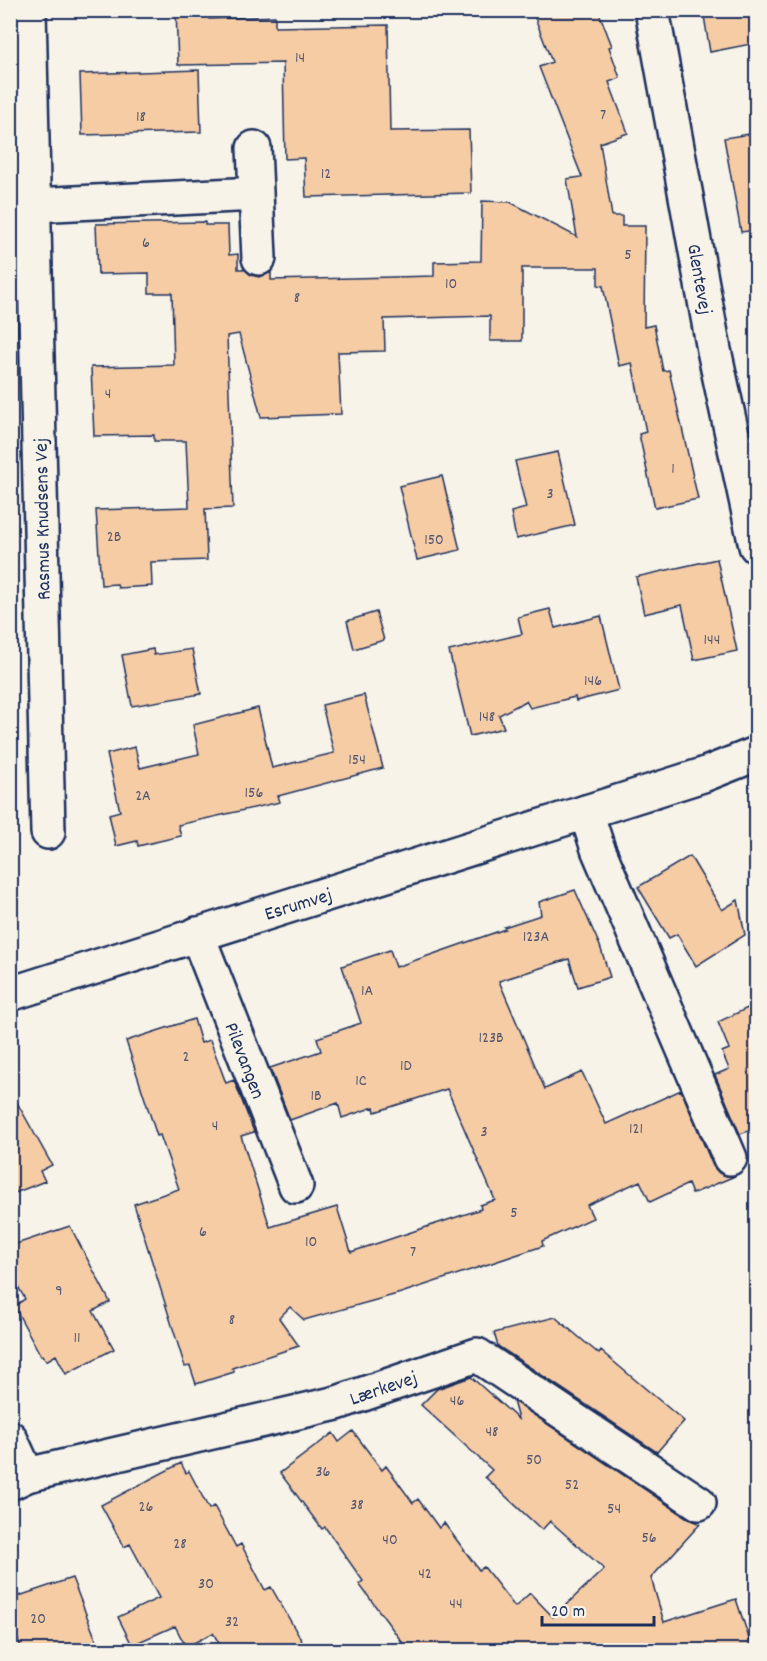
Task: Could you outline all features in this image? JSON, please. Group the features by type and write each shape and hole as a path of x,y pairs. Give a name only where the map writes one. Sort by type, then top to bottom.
{"street":[{"name":"Rasmus Knudsens Vej","path":"29,10 26,188 48,832"},
{"name":"Glentevej","path":"652,10 714,350 756,546"},
{"path":"254,148 259,258"},
{"path":"26,188 256,194"},
{"name":"Esrumvej","path":"10,994 703,775 756,754"},
{"path":"586,812 598,849 730,1158"},
{"name":"Pilevangen","path":"198,934 296,1186"},
{"name":"Lærkevej","path":"10,1438 19,1479 337,1403 477,1355 699,1503"}],"building":[{"path":"176,10 208,10 209,19 275,16 275,27 388,25 390,131 469,130 471,193 306,197 304,158 285,159 283,63 178,65"},
{"path":"532,10 598,10 612,46 609,47 620,78 609,82 628,133 600,143 612,216 622,216 622,226 645,226 644,327 654,325 663,371 669,370 698,499 655,508 639,434 646,432 632,363 619,366 603,286 598,285 598,268 522,268 522,341 490,341 490,316 384,319 385,351 338,352 341,414 261,417 239,334 227,336 233,508 205,509 207,560 151,562 152,586 118,588 117,584 101,585 96,510 189,507 186,441 154,441 154,435 94,436 91,367 174,365 172,293 149,293 149,273 98,274 96,224 205,222 205,225 228,225 229,255 238,254 238,269 244,269 251,275 259,277 271,272 271,280 434,276 434,262 481,261 482,201 510,202 577,237 567,179 582,177 539,67 552,62"},
{"path":"703,10 756,10 756,43 710,52"},
{"path":"199,70 201,132 82,135 80,74"},
{"path":"756,133 756,230 741,232 724,138"},
{"path":"558,452 575,525 516,539 511,512 526,508 515,461"},
{"path":"442,476 460,550 417,560 399,486"},
{"path":"717,559 737,651 694,660 682,605 644,614 636,577"},
{"path":"550,609 555,628 601,616 619,690 576,701 575,697 530,708 526,701 499,715 504,728 470,736 449,651 522,634 518,617"},
{"path":"376,612 384,640 354,649 347,621"},
{"path":"153,649 154,655 192,649 201,694 132,706 122,655"},
{"path":"364,695 383,768 278,796 280,802 178,825 181,836 138,846 137,841 116,846 109,814 120,811 107,754 135,747 140,768 199,754 193,725 258,708 272,768 334,753 322,705"},
{"path":"690,856 722,910 738,900 745,935 696,966 677,934 669,938 638,887"},
{"path":"575,890 600,946 610,977 578,987 569,959 499,981 545,1089 582,1072 606,1124 681,1090 713,1166 719,1173 735,1176 692,1194 688,1184 650,1202 640,1181 587,1205 593,1218 542,1241 543,1246 401,1293 304,1320 290,1307 279,1318 299,1346 232,1368 234,1372 196,1384 190,1366 185,1367 134,1204 179,1189 160,1135 157,1136 126,1041 194,1019 201,1043 210,1040 226,1083 234,1080 254,1132 241,1136 270,1227 337,1207 351,1252 481,1209 480,1205 495,1200 447,1089 375,1112 374,1107 342,1118 338,1103 290,1120 270,1068 321,1051 317,1038 361,1023 342,966 390,950 396,967 541,915 539,902"},
{"path":"756,1004 756,1134 754,1129 740,1134 715,1075 729,1069 722,1052 729,1049 718,1022"},
{"path":"10,1090 52,1165 40,1171 45,1181 10,1195"},
{"path":"70,1226 110,1302 93,1311 114,1349 66,1374 56,1355 46,1361 43,1355 41,1356 14,1306 25,1299 10,1272 10,1246"},
{"path":"555,1317 599,1354 601,1351 684,1421 657,1452 498,1346 494,1333"},
{"path":"471,1377 518,1419 513,1401 689,1519 700,1524 651,1578 664,1622 736,1599 753,1650 408,1650 359,1584 363,1581 325,1527 322,1529 280,1473 333,1433 339,1442 353,1431 382,1470 386,1466 413,1503 418,1499 439,1528 444,1523 479,1570 484,1567 515,1607 530,1593 553,1617 604,1569 550,1521 542,1530 485,1477 492,1470 421,1405 437,1389"},
{"path":"181,1463 186,1473 189,1471 209,1509 214,1506 236,1547 241,1544 265,1590 271,1587 307,1650 223,1650 213,1633 186,1647 175,1626 132,1645 118,1617 159,1598 130,1544 124,1547 101,1505"},
{"path":"72,1578 100,1650 22,1650 10,1619 10,1599"}]}
